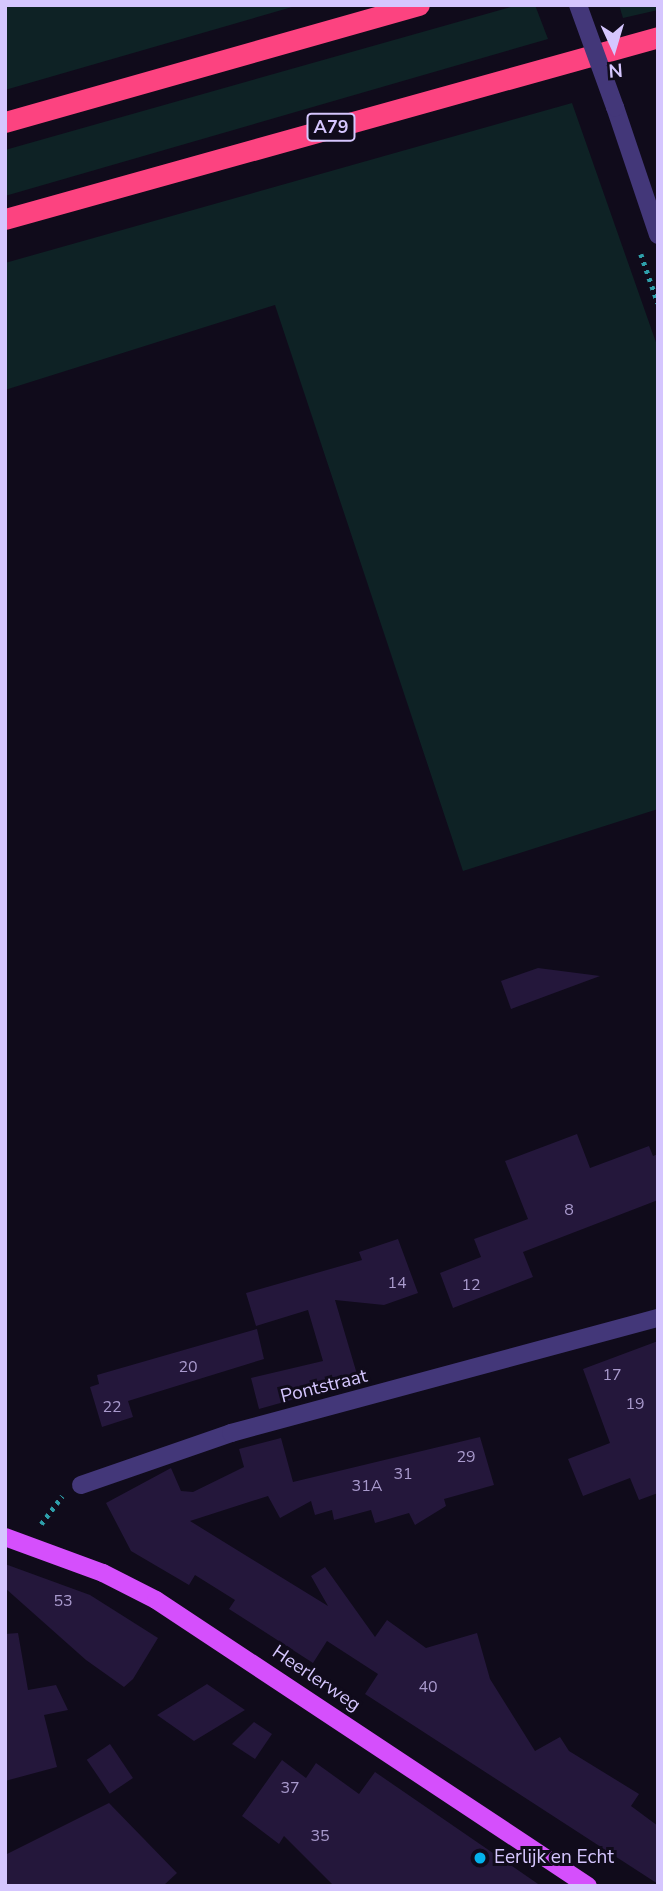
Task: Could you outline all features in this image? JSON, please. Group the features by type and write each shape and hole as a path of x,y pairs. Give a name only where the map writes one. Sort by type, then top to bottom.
{"highway":[{"path":"5,122 419,5"},
{"name":"A79","path":"5,219 658,37"}],"main road":[{"name":"Heerlerweg","path":"5,1537 31,1544 103,1573 184,1617 587,1886"}],"street":[{"path":"579,5 658,235"},
{"name":"Pontstraat","path":"81,1485 231,1433 658,1318"}],"path":[{"path":"31,1544 51,1503 81,1485"}],"green space":[{"path":"5,5 299,5 5,90"},
{"path":"518,5 535,5 548,39 5,196 5,150"},
{"path":"619,5 658,5 658,10 623,18"},
{"path":"572,103 658,348 658,809 463,871 275,305 5,390 5,263"}],"building":[{"path":"538,968 600,976 511,1009 501,981"},
{"path":"577,1134 590,1168 649,1146 653,1156 658,1154 658,1200 523,1252 533,1277 453,1308 440,1273 481,1257 474,1239 528,1219 505,1161"},
{"path":"398,1239 418,1293 384,1305 335,1300 359,1381 259,1409 251,1378 323,1361 308,1310 256,1326 246,1293 362,1260 359,1252"},
{"path":"257,1329 264,1359 128,1401 133,1417 102,1427 90,1387 99,1384 97,1375"},
{"path":"658,1341 658,1493 639,1500 630,1478 583,1496 568,1459 610,1443 583,1369"},
{"path":"480,1437 494,1485 444,1499 446,1506 415,1525 409,1513 375,1523 371,1510 334,1520 332,1510 315,1515 311,1501 280,1518 268,1496 190,1521 328,1606 311,1576 325,1567 375,1637 387,1620 426,1648 477,1633 490,1679 535,1751 560,1737 569,1751 639,1794 631,1806 658,1826 658,1884 365,1694 378,1674 327,1641 313,1663 229,1609 235,1600 195,1575 189,1585 131,1551 106,1503 171,1468 181,1491 193,1492 244,1467 239,1449 281,1438 293,1482"},
{"path":"5,1564 90,1595 158,1638 133,1679 124,1687 86,1660 5,1588"},
{"path":"18,1633 28,1690 56,1685 68,1710 44,1715 57,1767 5,1781 5,1634"},
{"path":"207,1684 245,1710 194,1741 157,1715"},
{"path":"254,1722 272,1734 255,1759 232,1744"},
{"path":"110,1744 133,1778 110,1794 87,1760"},
{"path":"282,1760 306,1778 316,1763 359,1794 375,1772 541,1886 334,1886 284,1836 279,1844 242,1816"},
{"path":"109,1803 177,1873 163,1886 5,1886 5,1855"}],"place":[{"name":"Eerlijk en Echt","path":"480,1858"}]}
